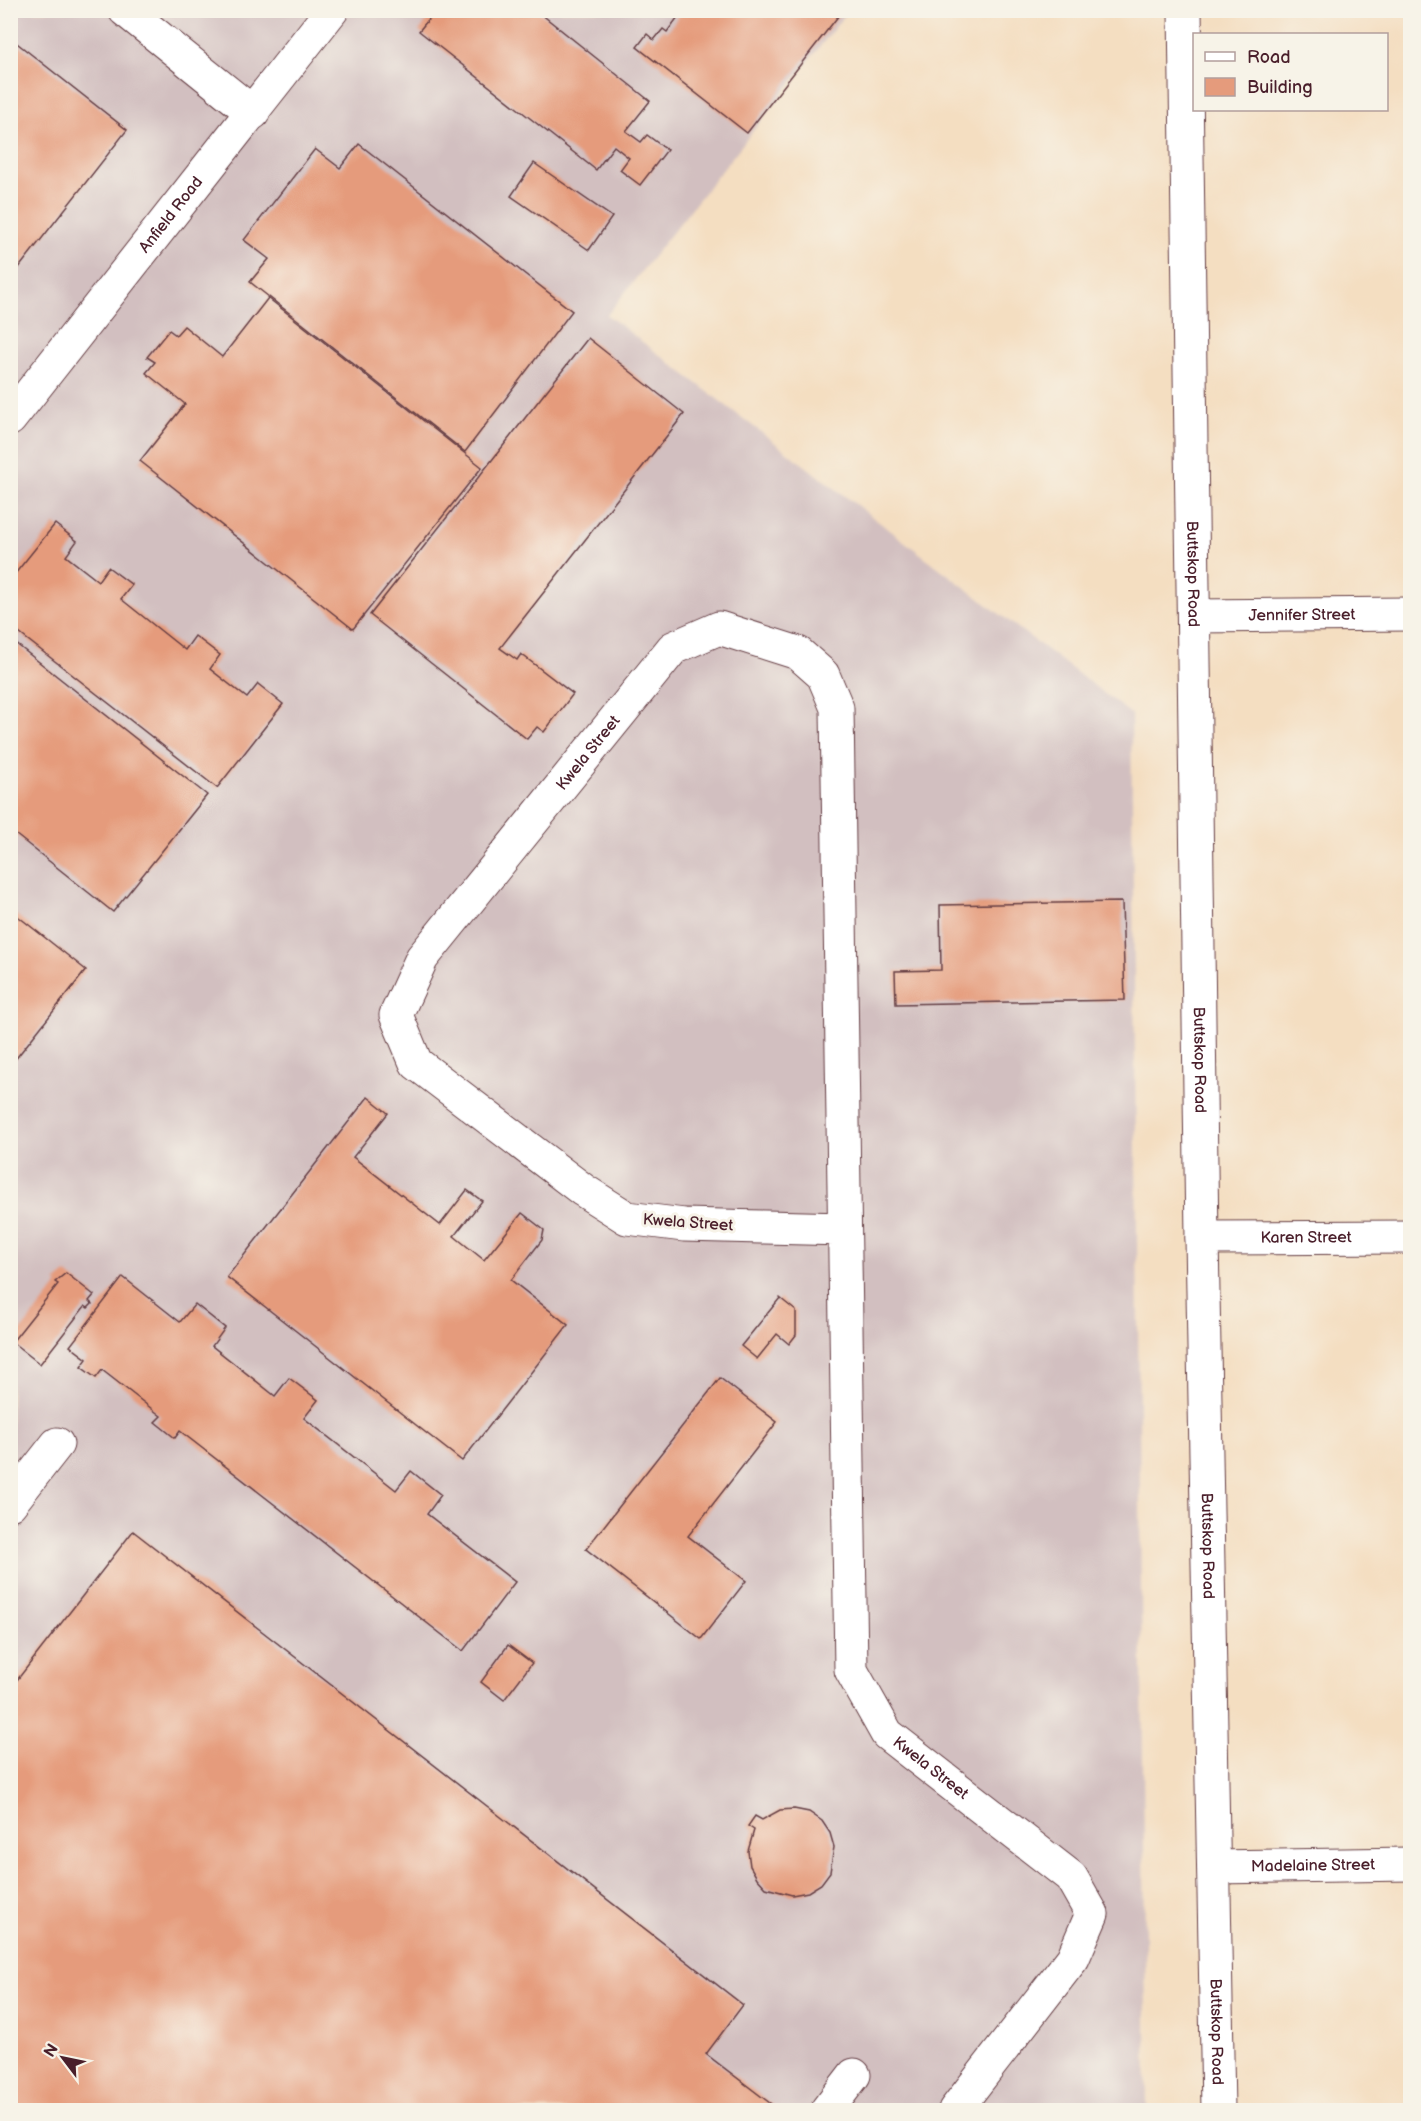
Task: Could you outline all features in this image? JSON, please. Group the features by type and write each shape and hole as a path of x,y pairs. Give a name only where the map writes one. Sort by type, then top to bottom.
{"street":[{"path":"125,10 253,113"},
{"name":"Anfield Road","path":"10,419 332,10"},
{"name":"Buttskop Road","path":"1185,10 1202,1238 1218,2110"},
{"name":"Jennifer Street","path":"1194,616 1410,614"},
{"name":"Kwela Street","path":"844,1229 684,1226 627,1218 582,1190 417,1063 396,1015 422,958 673,648 719,628 798,653 823,675 837,708 851,1670 887,1734 1071,1877 1092,1914 1072,1958 955,2110"},
{"name":"Karen Street","path":"1202,1238 1410,1237"},
{"path":"10,1504 57,1444"},
{"name":"Madelaine Street","path":"1214,1866 1410,1864"},
{"path":"827,2110 854,2075"}],"shaded area":[{"path":"11,11 848,11 607,315 1131,714 1147,2110 11,2110"}],"building":[{"path":"436,10 536,10 650,101 626,131 641,142 647,135 667,150 640,185 620,170 629,158 614,146 596,170 419,31"},
{"path":"683,10 843,10 747,133 637,47 647,34 654,40 663,29 667,32"},
{"path":"13,40 127,130 10,279 10,43"},
{"path":"359,144 572,311 465,452 250,282 269,259 244,240 315,149 340,168"},
{"path":"534,163 612,217 589,250 511,196"},
{"path":"268,298 482,467 353,629 140,461 185,404 146,373 155,362 147,357 169,330 176,335 184,326 222,357"},
{"path":"588,338 684,414 500,648 517,660 521,654 573,694 544,732 537,727 527,739 370,615"},
{"path":"55,524 77,541 66,556 98,581 108,567 132,585 121,599 185,650 195,636 220,655 210,669 247,698 258,684 283,704 217,788 10,626 10,580"},
{"path":"10,639 207,795 113,912 10,830"},
{"path":"1122,902 1125,1000 896,1004 895,971 941,970 940,905"},
{"path":"10,910 86,970 10,1066"},
{"path":"368,1097 388,1113 353,1157 440,1225 467,1190 482,1201 454,1236 484,1260 522,1213 544,1230 542,1240 511,1280 568,1325 462,1461 227,1277"},
{"path":"66,1273 94,1295 89,1301 92,1304 88,1308 85,1306 40,1364 12,1342 58,1284 55,1282"},
{"path":"123,1277 180,1322 195,1304 225,1328 212,1346 275,1396 289,1378 318,1400 304,1418 396,1490 411,1471 441,1495 427,1514 515,1582 463,1651 180,1431 175,1438 155,1422 161,1416 102,1370 96,1378 81,1367 87,1359 70,1346"},
{"path":"780,1298 796,1311 796,1335 789,1344 777,1334 757,1359 741,1346"},
{"path":"720,1378 777,1422 688,1536 746,1581 701,1639 586,1549"},
{"path":"133,1531 743,2005 706,2054 779,2110 10,2110 10,1689"},
{"path":"508,1645 532,1663 504,1700 481,1682"},
{"path":"794,1809 809,1812 822,1821 830,1833 834,1847 830,1872 821,1884 808,1892 792,1895 766,1888 757,1878 750,1866 748,1851 754,1830 748,1826 755,1816 762,1820 780,1810"}]}
